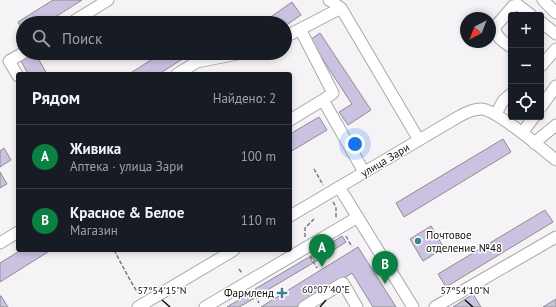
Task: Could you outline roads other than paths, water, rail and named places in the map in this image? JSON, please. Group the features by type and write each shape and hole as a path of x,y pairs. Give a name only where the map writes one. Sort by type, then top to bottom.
{"street":[{"path":"82,16 108,0"},
{"path":"329,0 341,8 419,140"},
{"path":"543,0 556,13"},
{"path":"508,45 500,39 495,32 495,27 513,6 518,5 527,12"},
{"path":"292,33 341,8"},
{"path":"544,24 556,34"},
{"path":"292,119 333,93 300,29"},
{"path":"544,63 556,49"},
{"path":"16,57 10,61 16,72"},
{"path":"180,72 197,62 207,60"},
{"path":"544,103 556,86"},
{"path":"508,97 503,101 496,114 556,160"},
{"path":"323,100 364,172"},
{"name":"улица Зари","path":"292,215 458,116 470,111 483,109 496,114"},
{"path":"522,133 532,120"},
{"path":"534,143 556,125"},
{"path":"339,187 413,307"},
{"path":"205,307 358,218"},
{"path":"0,243 16,233"},
{"path":"435,307 556,237"},
{"path":"141,305 231,252"},
{"path":"304,307 343,283 357,307"}],"place":[{"name":"Почтовое отделение №48","path":"418,241"},
{"name":"Живика","path":"322,267"},
{"name":"Красное & Белое","path":"385,284"},
{"name":"Фармленд","path":"282,293"}]}
